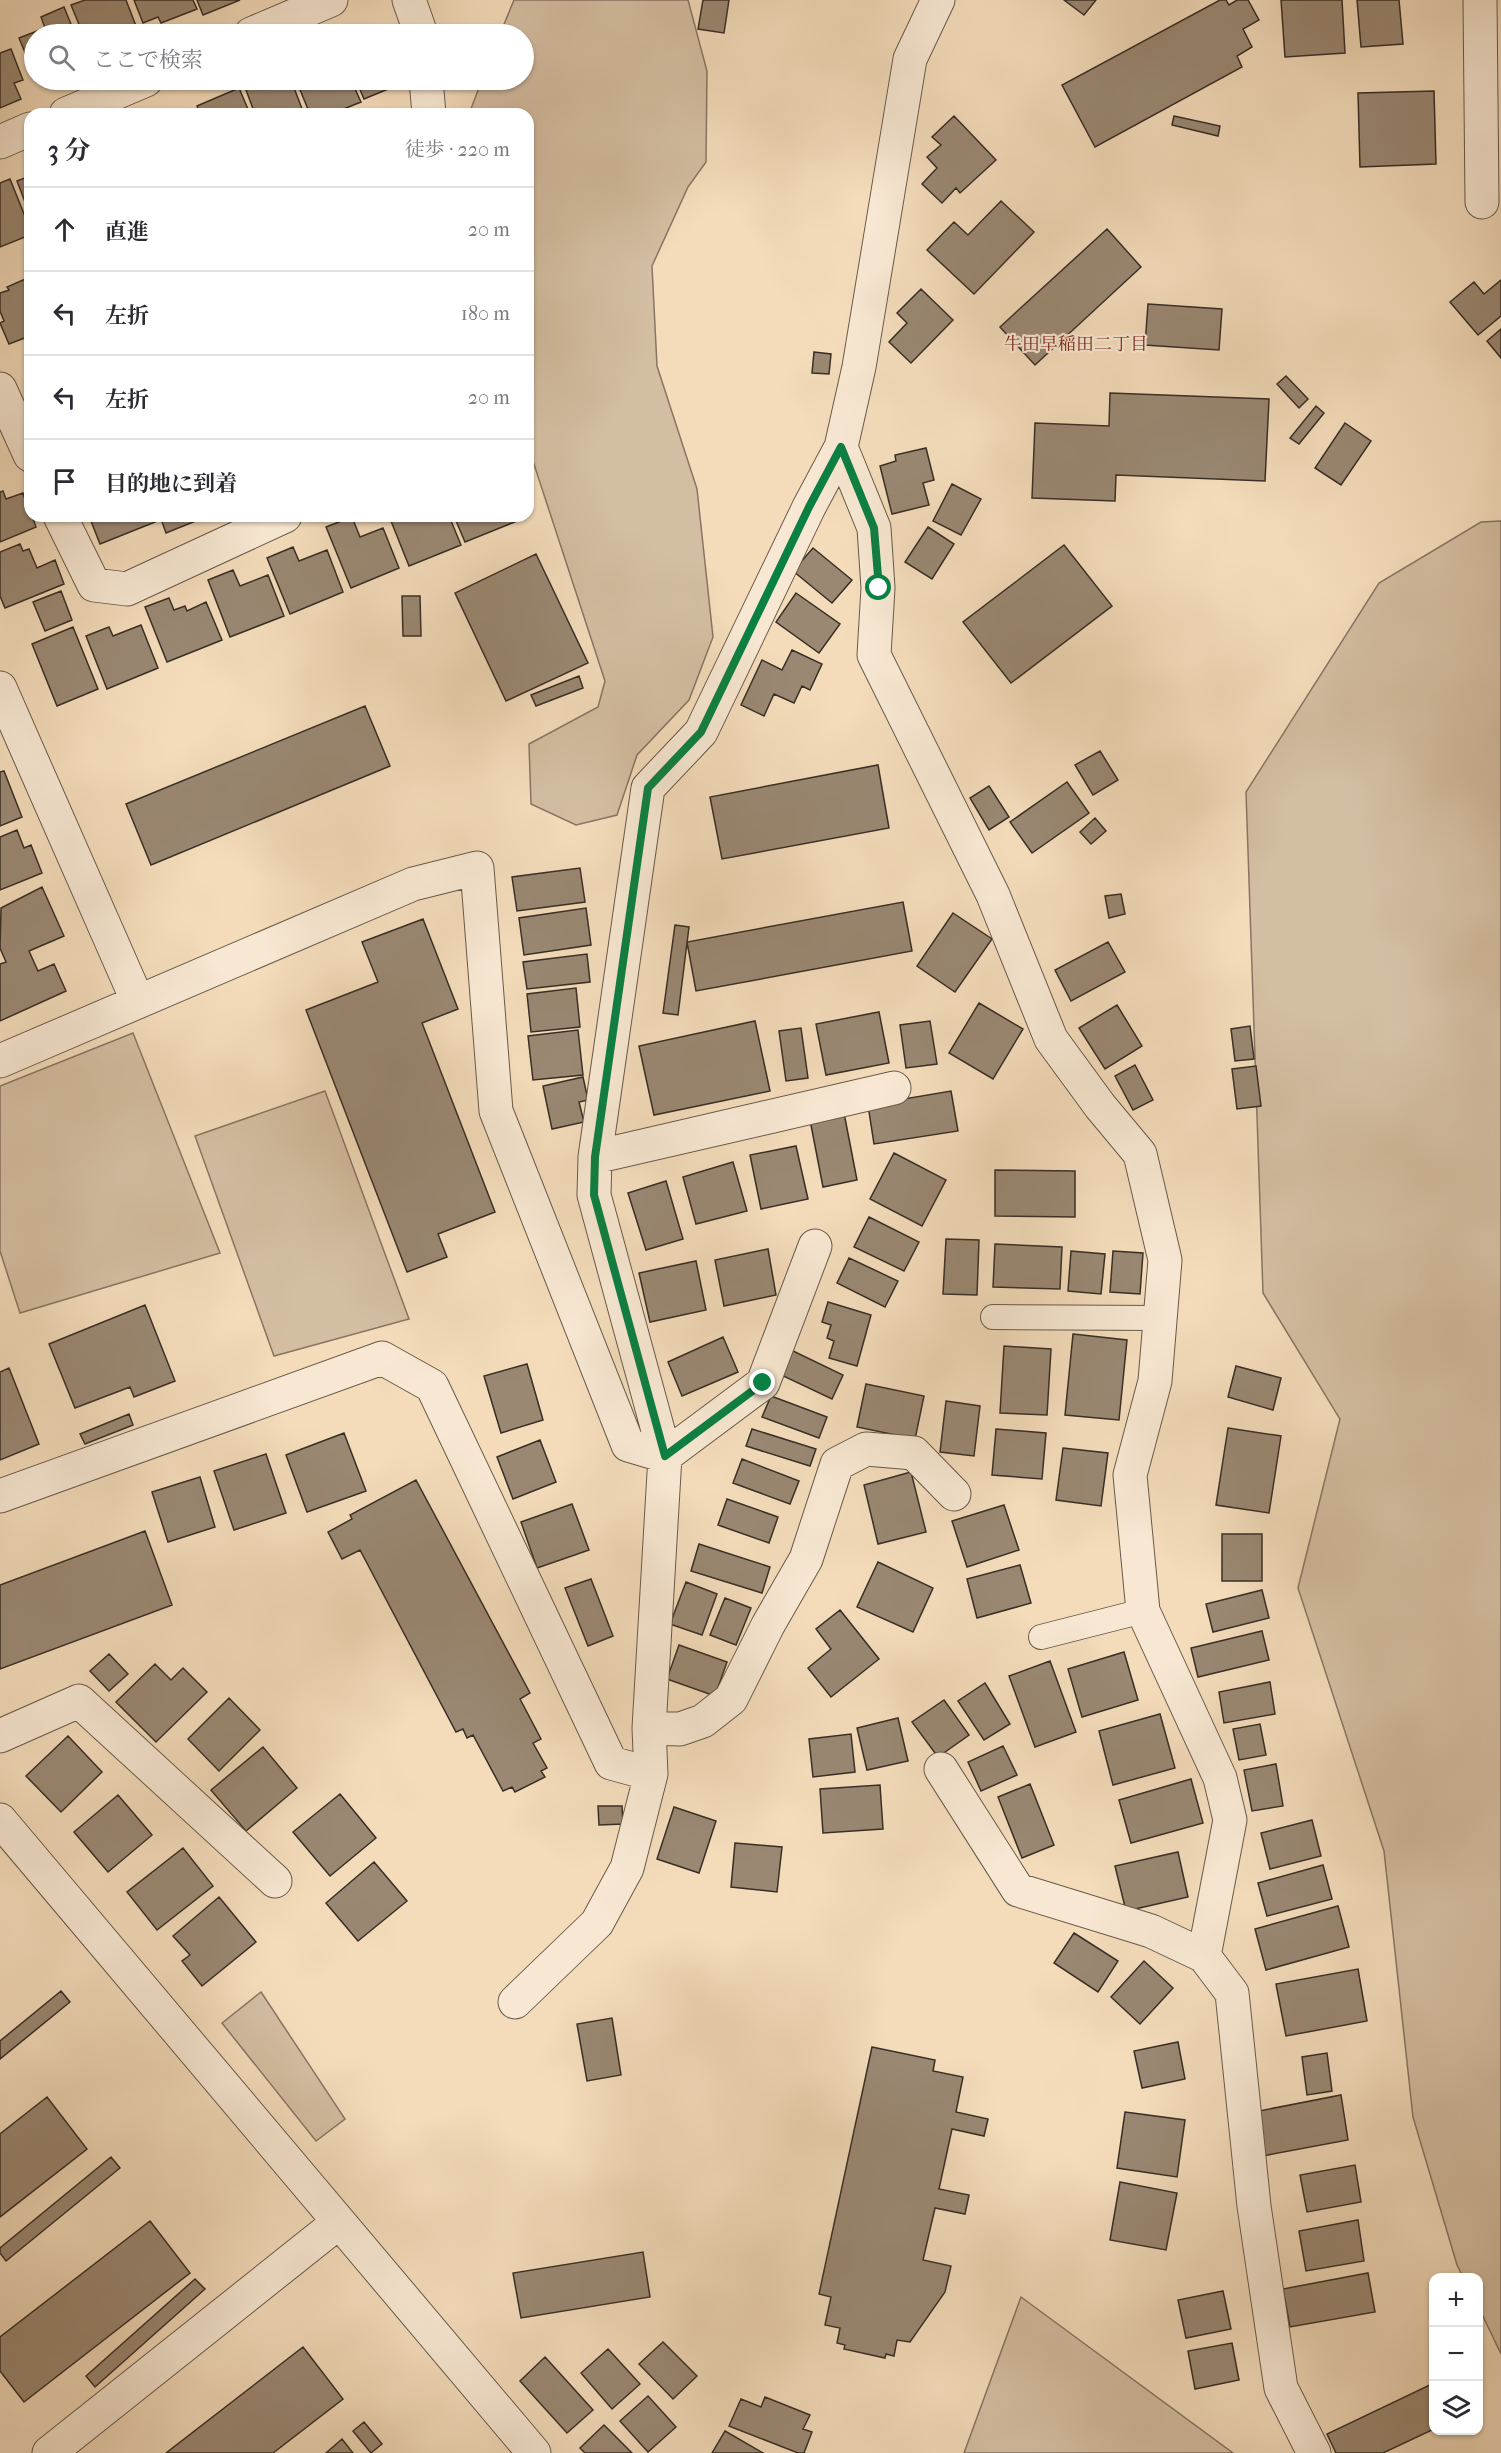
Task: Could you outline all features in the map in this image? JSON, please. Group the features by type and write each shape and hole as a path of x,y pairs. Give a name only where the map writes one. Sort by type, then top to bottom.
{"street":[{"path":"275,24 331,0"},
{"path":"409,0 417,24"},
{"path":"515,2002 597,1923 627,1868 651,1774 649,1728 665,1456 594,1195 595,1157 648,788 701,732 809,507 841,447 859,367 910,59 938,0"},
{"path":"1480,0 1482,202"},
{"path":"80,108 122,90"},
{"path":"427,90 428,108"},
{"path":"0,142 24,132"},
{"path":"12,399 24,436"},
{"path":"841,447 874,528 879,588 874,655 993,895 1051,1039 1100,1106 1140,1154 1165,1260 1155,1381 1130,1475 1143,1611 1220,1778 1230,1820 1204,1956"},
{"path":"63,522 94,585 127,589 272,522"},
{"path":"0,688 138,1002"},
{"path":"0,1061 413,884 477,868 496,1111 628,1445 665,1456"},
{"path":"595,1157 894,1088"},
{"path":"665,1456 763,1383 815,1246"},
{"path":"0,1497 382,1358 432,1386 611,1763 651,1774"},
{"path":"649,1728 680,1729 703,1721 731,1699 768,1625 806,1559 837,1464 866,1449 914,1453 954,1494"},
{"path":"0,1736 79,1701 275,1881"},
{"path":"941,1769 1018,1890 1151,1931 1204,1956 1232,1993 1254,2206 1281,2388 1314,2453"},
{"path":"0,1820 534,2453"},
{"path":"49,2453 339,2222"}],"lane":[{"path":"993,1317 1160,1318"},
{"path":"1041,1637 1143,1611"}],"shaded area":[{"path":"514,0 688,0 707,71 706,162 688,187 652,266 657,366 697,489 713,637 689,700 637,755 617,815 576,825 531,804 529,744 598,707 605,681 534,464 534,108 471,108 478,90 534,90 534,24 504,24"},
{"path":"1501,521 1501,2354 1483,2316 1483,2273 1461,2273 1457,2265 1413,2117 1384,1851 1298,1588 1340,1419 1263,1293 1246,792 1379,583 1481,522"},
{"path":"133,1033 220,1253 20,1313 0,1251 0,1086"},
{"path":"325,1091 409,1319 274,1356 195,1136"},
{"path":"261,1992 345,2119 316,2141 222,2023"},
{"path":"1021,2297 1233,2453 964,2453"}],"building":[{"path":"85,0 126,0 135,24 79,24 71,5"},
{"path":"134,0 193,0 197,9 161,23 158,17 143,23"},
{"path":"197,0 240,0 203,15"},
{"path":"703,0 729,0 724,33 698,29"},
{"path":"1064,0 1096,0 1084,15"},
{"path":"1220,0 1226,0 1229,5 1237,0 1248,0 1259,20 1243,29 1252,47 1237,56 1242,67 1095,147 1062,85"},
{"path":"1281,0 1342,0 1345,53 1285,57"},
{"path":"1357,0 1399,0 1403,44 1361,47"},
{"path":"64,7 71,24 44,24 41,17"},
{"path":"24,36 24,50 19,38"},
{"path":"11,49 23,80 14,83 21,99 0,108 0,53"},
{"path":"234,90 240,90 247,108 198,108 197,106"},
{"path":"246,90 295,90 302,108 253,108"},
{"path":"300,90 356,90 361,102 346,108 308,108"},
{"path":"360,90 386,90 364,99"},
{"path":"1434,91 1436,164 1360,167 1358,93"},
{"path":"954,116 996,160 960,193 956,188 942,203 922,184 937,168 927,157 941,145 932,137"},
{"path":"1174,116 1220,126 1218,136 1172,125"},
{"path":"24,178 24,199 17,181"},
{"path":"10,179 24,214 24,237 0,247 0,183"},
{"path":"1001,201 1034,232 974,294 927,250 954,222 968,235"},
{"path":"1107,229 1141,267 1035,365 1000,327"},
{"path":"24,280 24,338 9,344 0,323 4,321 0,311 0,293 9,290 7,287"},
{"path":"1501,280 1501,316 1478,335 1450,302 1474,282 1484,294"},
{"path":"921,289 953,320 911,363 889,342 907,323 897,313"},
{"path":"1148,304 1222,309 1219,350 1145,345"},
{"path":"1501,329 1501,358 1487,341"},
{"path":"814,352 831,354 829,374 812,373"},
{"path":"1286,376 1308,399 1299,408 1277,384"},
{"path":"1110,393 1269,399 1265,481 1116,475 1115,501 1032,498 1035,423 1109,426"},
{"path":"1316,406 1324,413 1299,444 1290,438"},
{"path":"1345,423 1371,441 1341,485 1315,468"},
{"path":"926,448 934,480 923,483 929,505 892,514 880,466 896,461 895,455"},
{"path":"952,484 981,499 961,535 933,521"},
{"path":"3,491 6,499 23,493 24,522 34,522 36,527 0,542 0,492"},
{"path":"91,522 155,522 100,544"},
{"path":"162,522 193,522 166,533"},
{"path":"339,522 354,522 360,537 383,528 399,568 351,588 326,527"},
{"path":"391,522 451,522 461,545 409,566"},
{"path":"457,522 515,522 465,542"},
{"path":"928,527 954,544 932,579 905,562"},
{"path":"20,544 23,551 29,549 37,568 55,560 64,584 5,608 0,596 0,552"},
{"path":"1064,545 1112,606 1011,683 963,622"},
{"path":"293,547 299,561 327,550 343,592 290,614 267,558"},
{"path":"813,548 852,580 832,603 793,571"},
{"path":"536,554 588,663 506,701 455,593"},
{"path":"233,570 240,586 268,575 284,616 230,637 208,580"},
{"path":"61,591 72,620 45,631 33,602"},
{"path":"796,593 840,624 819,653 776,622"},
{"path":"402,596 420,596 421,636 403,636"},
{"path":"169,598 174,610 185,606 187,611 206,602 222,640 167,662 145,607"},
{"path":"141,625 158,668 107,689 86,636 109,627 113,636"},
{"path":"73,627 98,689 57,706 32,644"},
{"path":"792,650 822,664 810,690 802,686 794,703 774,694 764,716 741,705 762,660 782,670"},
{"path":"579,676 583,688 536,706 531,695"},
{"path":"365,706 390,766 151,865 126,804"},
{"path":"1100,751 1118,780 1093,795 1075,765"},
{"path":"878,765 889,828 722,859 710,797"},
{"path":"4,771 22,817 0,826 0,772"},
{"path":"1067,782 1089,813 1032,853 1010,822"},
{"path":"989,786 1009,817 989,830 970,798"},
{"path":"1095,818 1106,831 1091,844 1080,832"},
{"path":"17,830 24,848 31,845 42,873 0,890 0,837"},
{"path":"580,868 585,902 517,911 512,877"},
{"path":"42,887 64,936 29,951 38,971 54,964 66,991 0,1021 0,964 6,962 0,948 1,908"},
{"path":"1121,894 1125,914 1109,918 1105,896"},
{"path":"903,902 912,951 696,991 687,942"},
{"path":"586,908 591,945 524,955 519,918"},
{"path":"953,913 992,939 955,992 917,966"},
{"path":"423,919 458,1009 422,1023 495,1212 438,1234 447,1257 407,1272 306,1010 378,982 362,942"},
{"path":"675,925 689,927 678,1015 663,1013"},
{"path":"1108,942 1125,972 1071,1001 1055,970"},
{"path":"587,954 590,982 527,989 523,962"},
{"path":"576,988 580,1027 531,1032 527,994"},
{"path":"979,1003 1023,1029 993,1079 949,1053"},
{"path":"1117,1005 1142,1046 1105,1069 1079,1028"},
{"path":"879,1012 889,1063 826,1075 816,1024"},
{"path":"755,1021 770,1091 654,1115 639,1046"},
{"path":"930,1021 937,1064 906,1068 900,1025"},
{"path":"1250,1026 1254,1059 1235,1061 1231,1029"},
{"path":"801,1028 808,1078 786,1081 779,1031"},
{"path":"578,1030 583,1075 533,1080 528,1036"},
{"path":"1135,1065 1153,1100 1133,1110 1115,1076"},
{"path":"1256,1066 1261,1106 1237,1109 1232,1069"},
{"path":"583,1077 588,1100 579,1102 584,1122 552,1129 543,1086"},
{"path":"951,1091 958,1131 874,1144 868,1105"},
{"path":"844,1113 857,1180 823,1187 810,1120"},
{"path":"796,1146 808,1199 761,1209 750,1155"},
{"path":"894,1153 946,1180 922,1226 870,1199"},
{"path":"733,1162 747,1211 696,1224 683,1177"},
{"path":"995,1170 1075,1171 1075,1217 995,1216"},
{"path":"666,1181 683,1239 646,1250 628,1193"},
{"path":"869,1217 919,1242 904,1271 854,1247"},
{"path":"946,1239 979,1240 977,1295 943,1294"},
{"path":"995,1244 1062,1247 1060,1289 993,1287"},
{"path":"768,1249 776,1295 724,1306 715,1260"},
{"path":"1071,1251 1105,1254 1101,1294 1068,1291"},
{"path":"1113,1251 1143,1253 1140,1294 1110,1292"},
{"path":"849,1258 898,1281 885,1307 837,1283"},
{"path":"696,1261 706,1310 650,1322 639,1273"},
{"path":"828,1302 871,1315 857,1366 829,1358 834,1341 827,1338 831,1325 822,1322"},
{"path":"145,1305 175,1381 134,1397 130,1387 75,1408 49,1344"},
{"path":"1073,1334 1127,1340 1119,1420 1065,1415"},
{"path":"723,1337 738,1372 682,1396 668,1362"},
{"path":"1004,1346 1051,1349 1047,1415 1000,1413"},
{"path":"791,1350 843,1375 832,1399 779,1374"},
{"path":"527,1364 543,1420 501,1433 484,1376"},
{"path":"1236,1366 1281,1378 1273,1410 1228,1397"},
{"path":"9,1368 39,1444 0,1460 0,1372"},
{"path":"866,1384 924,1396 915,1439 857,1427"},
{"path":"771,1396 827,1417 819,1438 762,1417"},
{"path":"946,1401 980,1406 974,1456 940,1452"},
{"path":"129,1414 133,1425 85,1444 80,1434"},
{"path":"1228,1428 1281,1436 1269,1513 1216,1505"},
{"path":"752,1429 816,1449 810,1466 746,1446"},
{"path":"996,1429 1046,1433 1042,1479 992,1475"},
{"path":"344,1433 366,1491 307,1512 286,1455"},
{"path":"540,1440 556,1482 513,1499 497,1457"},
{"path":"1063,1448 1108,1453 1101,1506 1056,1500"},
{"path":"266,1454 286,1513 234,1530 214,1471"},
{"path":"742,1459 799,1481 790,1504 733,1483"},
{"path":"911,1472 926,1532 878,1544 864,1485"},
{"path":"200,1477 215,1527 168,1542 152,1492"},
{"path":"416,1480 530,1693 520,1699 541,1739 533,1743 547,1768 541,1771 545,1777 515,1792 512,1787 503,1791 473,1735 467,1738 463,1729 456,1732 360,1550 342,1559 328,1532 352,1519 350,1515"},
{"path":"727,1499 778,1517 769,1543 718,1525"},
{"path":"572,1504 589,1550 537,1568 521,1522"},
{"path":"1004,1505 1019,1550 967,1567 952,1521"},
{"path":"145,1531 172,1605 0,1669 0,1585"},
{"path":"1222,1534 1262,1534 1262,1581 1222,1581"},
{"path":"699,1544 770,1567 762,1593 691,1571"},
{"path":"878,1562 933,1588 913,1632 857,1607"},
{"path":"1020,1565 1031,1603 977,1618 967,1579"},
{"path":"591,1579 613,1636 588,1646 565,1588"},
{"path":"686,1582 717,1594 702,1635 670,1624"},
{"path":"1262,1590 1269,1618 1213,1632 1206,1604"},
{"path":"725,1598 751,1608 736,1645 710,1635"},
{"path":"840,1610 879,1659 831,1697 808,1668 831,1649 816,1629"},
{"path":"1262,1631 1269,1660 1198,1677 1191,1648"},
{"path":"679,1645 727,1662 715,1696 667,1679"},
{"path":"1124,1652 1138,1700 1082,1717 1068,1669"},
{"path":"109,1654 128,1674 109,1691 90,1671"},
{"path":"1050,1661 1076,1732 1035,1747 1009,1676"},
{"path":"155,1664 171,1680 183,1668 207,1692 156,1742 116,1702"},
{"path":"1270,1682 1275,1714 1224,1723 1219,1692"},
{"path":"985,1683 1010,1724 984,1740 958,1701"},
{"path":"229,1698 260,1730 219,1771 188,1739"},
{"path":"944,1700 969,1735 938,1757 912,1722"},
{"path":"1160,1714 1175,1768 1113,1785 1099,1731"},
{"path":"898,1718 908,1761 867,1770 857,1728"},
{"path":"1260,1724 1266,1755 1239,1760 1233,1729"},
{"path":"851,1734 855,1772 813,1777 809,1739"},
{"path":"68,1736 102,1772 61,1812 26,1776"},
{"path":"1003,1746 1017,1775 981,1791 968,1762"},
{"path":"263,1747 297,1788 246,1831 211,1790"},
{"path":"1276,1764 1283,1806 1252,1811 1244,1770"},
{"path":"1191,1779 1203,1823 1131,1843 1119,1800"},
{"path":"1030,1784 1054,1845 1022,1858 998,1797"},
{"path":"880,1785 883,1829 823,1833 820,1789"},
{"path":"340,1794 376,1838 330,1876 293,1832"},
{"path":"118,1795 152,1835 108,1872 74,1832"},
{"path":"598,1806 622,1806 623,1824 599,1825"},
{"path":"674,1807 716,1821 699,1873 657,1859"},
{"path":"1312,1820 1321,1856 1270,1869 1261,1833"},
{"path":"735,1843 782,1847 777,1892 731,1887"},
{"path":"183,1848 213,1886 157,1930 127,1892"},
{"path":"1178,1852 1188,1897 1126,1911 1115,1866"},
{"path":"374,1862 407,1901 358,1941 326,1903"},
{"path":"1323,1865 1332,1899 1267,1916 1258,1883"},
{"path":"219,1897 256,1942 202,1986 182,1961 190,1955 173,1936"},
{"path":"1338,1906 1349,1947 1266,1970 1255,1929"},
{"path":"1074,1933 1118,1961 1098,1992 1054,1963"},
{"path":"1144,1961 1173,1988 1140,2024 1111,1997"},
{"path":"1358,1969 1367,2021 1286,2036 1276,1984"},
{"path":"61,1991 70,2002 0,2059 0,2041"},
{"path":"612,2018 621,2075 587,2081 577,2024"},
{"path":"1178,2042 1185,2079 1142,2088 1134,2051"},
{"path":"872,2047 935,2060 933,2071 963,2077 956,2112 988,2119 984,2136 952,2129 939,2189 969,2195 965,2214 935,2208 923,2260 951,2266 945,2292 910,2342 897,2340 894,2356 886,2354 885,2358 844,2349 845,2345 837,2343 840,2328 825,2325 831,2297 819,2294"},
{"path":"1327,2053 1332,2091 1307,2095 1302,2057"},
{"path":"1341,2095 1348,2140 1262,2156 1254,2112"},
{"path":"47,2097 87,2149 0,2217 0,2134"},
{"path":"1125,2112 1185,2120 1177,2177 1117,2168"},
{"path":"111,2157 120,2168 6,2261 0,2253 0,2248"},
{"path":"1355,2165 1361,2202 1307,2212 1300,2175"},
{"path":"1120,2182 1177,2193 1166,2250 1110,2240"},
{"path":"1358,2220 1364,2261 1306,2271 1299,2231"},
{"path":"150,2221 190,2273 24,2402 0,2371 0,2337"},
{"path":"643,2252 650,2297 521,2318 513,2273"},
{"path":"1368,2273 1375,2312 1290,2327 1283,2289"},
{"path":"195,2279 205,2289 95,2387 86,2376"},
{"path":"1223,2291 1231,2329 1186,2338 1178,2300"},
{"path":"663,2342 697,2376 673,2399 639,2364"},
{"path":"1232,2343 1239,2380 1195,2389 1188,2351"},
{"path":"303,2347 343,2399 273,2453 166,2453"},
{"path":"608,2349 640,2384 612,2409 581,2373"},
{"path":"545,2357 593,2410 567,2433 520,2381"},
{"path":"1429,2385 1429,2431 1383,2453 1336,2453 1327,2434"},
{"path":"648,2396 676,2427 648,2452 620,2421"},
{"path":"765,2397 810,2415 803,2429 812,2432 804,2453 798,2453 729,2426 741,2399 761,2407"},
{"path":"364,2422 382,2444 371,2453 353,2431"},
{"path":"604,2425 632,2453 585,2453 580,2448"},
{"path":"725,2431 763,2453 712,2453"},
{"path":"342,2439 353,2453 326,2453"}],"district":[{"name":"牛田早稲田二丁目","path":"1076,344"}],"route":[{"path":"763,1383 665,1456 594,1195 595,1157 648,788 701,732 809,507 841,447 874,528 879,588"}]}
